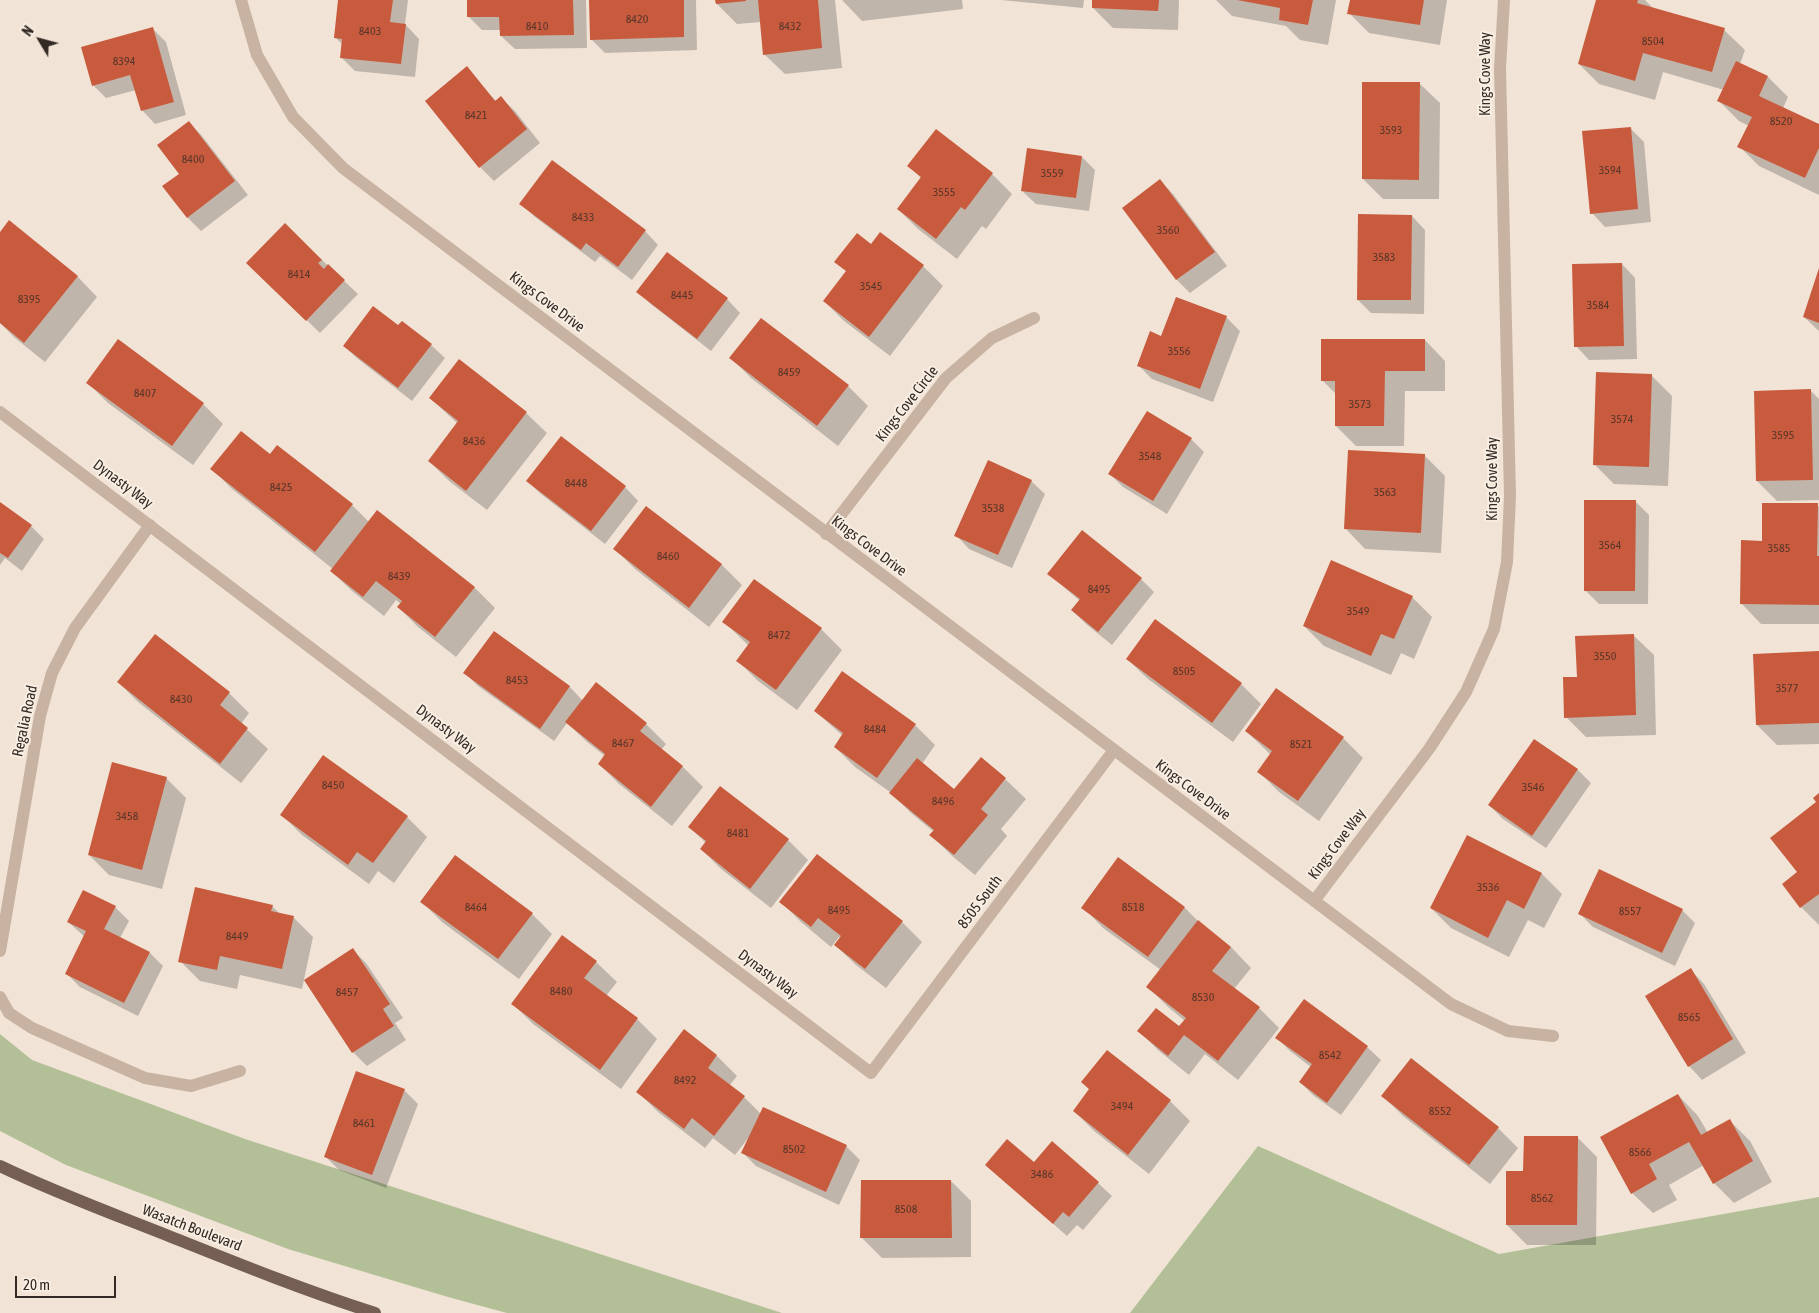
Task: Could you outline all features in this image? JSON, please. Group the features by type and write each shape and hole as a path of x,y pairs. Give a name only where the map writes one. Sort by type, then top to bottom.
{"main road":[{"name":"Wasatch Boulevard","path":"0,1166 44,1187 212,1253 375,1313"}],"street":[{"name":"Kings Cove Drive","path":"242,0 257,55 293,117 343,168 1450,1004 1508,1031 1553,1036"},
{"name":"Kings Cove Way","path":"1314,901 1434,741 1466,692 1494,628 1507,562 1510,496 1500,68 1504,0"},
{"name":"Kings Cove Circle","path":"826,534 946,378 992,338 1034,318"},
{"name":"Dynasty Way","path":"0,412 871,1073"},
{"name":"Regalia Road","path":"0,951 40,716 52,673 75,628 150,525"},
{"name":"8505 South","path":"871,1073 1114,750"},
{"path":"0,997 10,1013 32,1028 145,1078 190,1086 240,1071"}],"green space":[{"path":"0,1034 32,1060 245,1139 782,1313 507,1313 288,1249 66,1165 0,1131"},
{"path":"1258,1146 1499,1254 1819,1197 1819,1313 1130,1313"}],"building":[{"path":"338,0 393,0 390,22 406,24 401,64 340,58 342,39 334,38"},
{"path":"467,0 573,0 574,35 500,36 499,17 467,17"},
{"path":"589,0 684,0 684,37 590,40"},
{"path":"715,0 746,0 746,1 716,4"},
{"path":"758,0 818,0 822,48 763,55"},
{"path":"1092,0 1159,0 1158,11 1092,8"},
{"path":"1237,0 1313,0 1308,25 1279,20 1280,8"},
{"path":"1350,0 1424,0 1420,25 1347,14"},
{"path":"1596,0 1638,0 1637,3 1725,28 1712,72 1643,53 1635,81 1578,64"},
{"path":"153,27 174,102 141,111 130,75 92,86 81,47"},
{"path":"1736,61 1768,76 1759,96 1819,124 1819,148 1805,178 1737,147 1752,117 1717,101"},
{"path":"467,66 495,101 501,96 527,129 479,168 425,101"},
{"path":"1362,82 1420,82 1419,180 1362,179"},
{"path":"189,121 235,181 187,218 162,186 179,174 157,145"},
{"path":"1631,127 1638,209 1590,214 1582,131"},
{"path":"936,129 993,173 965,210 961,207 936,239 897,209 921,177 907,166"},
{"path":"1027,148 1082,156 1076,198 1021,191"},
{"path":"552,160 646,230 618,267 586,243 581,250 519,204"},
{"path":"1160,179 1215,252 1176,280 1122,208"},
{"path":"1358,214 1412,215 1411,300 1357,300"},
{"path":"9,220 78,276 24,343 0,323 0,232"},
{"path":"285,223 322,260 318,263 324,269 328,264 345,280 306,321 246,263"},
{"path":"880,232 924,265 869,337 823,301 846,271 834,262 857,233 871,244"},
{"path":"667,252 728,298 697,339 636,292"},
{"path":"1622,263 1624,346 1574,347 1572,264"},
{"path":"1819,268 1819,323 1803,317"},
{"path":"1176,297 1227,316 1200,389 1137,366 1150,331 1161,336"},
{"path":"373,306 398,325 402,321 432,344 398,388 343,346"},
{"path":"761,318 849,385 817,426 729,358"},
{"path":"118,339 204,403 172,446 86,383"},
{"path":"1321,339 1425,339 1425,371 1385,371 1384,426 1335,426 1335,381 1321,381"},
{"path":"459,359 527,412 466,491 428,461 458,421 429,398"},
{"path":"1596,372 1652,374 1649,467 1593,465"},
{"path":"1811,389 1813,480 1756,481 1754,391"},
{"path":"1147,411 1192,438 1153,501 1108,474"},
{"path":"241,431 270,454 277,445 353,504 315,552 210,469"},
{"path":"561,436 626,486 591,531 526,481"},
{"path":"1348,450 1425,454 1421,533 1344,529"},
{"path":"988,460 1032,480 998,555 954,536"},
{"path":"1584,500 1636,500 1635,591 1584,591"},
{"path":"0,502 32,525 8,558 0,553"},
{"path":"1762,503 1818,503 1817,556 1819,556 1819,605 1740,604 1741,540 1762,541"},
{"path":"646,506 722,564 689,608 613,549"},
{"path":"377,510 475,587 435,637 397,607 402,601 376,581 363,597 330,571"},
{"path":"1082,530 1142,578 1098,632 1071,610 1080,599 1047,574"},
{"path":"1331,560 1413,596 1394,639 1381,634 1371,656 1303,626"},
{"path":"754,579 822,628 776,690 736,661 750,642 722,622"},
{"path":"1155,619 1242,683 1212,723 1126,659"},
{"path":"494,631 570,686 540,729 463,673"},
{"path":"155,634 230,692 220,705 248,728 220,764 117,682"},
{"path":"1634,634 1636,715 1564,718 1563,677 1577,677 1575,636"},
{"path":"1819,651 1819,723 1756,725 1753,654"},
{"path":"842,671 916,724 877,778 834,747 843,733 814,711"},
{"path":"596,682 647,723 640,731 683,766 651,807 598,764 605,754 565,722"},
{"path":"1276,688 1344,737 1298,801 1257,772 1272,751 1245,731"},
{"path":"1534,739 1578,769 1532,836 1488,805"},
{"path":"323,755 408,816 373,863 357,852 348,865 280,815"},
{"path":"981,757 1006,778 981,809 988,815 954,855 929,835 934,830 889,793 917,758 954,789"},
{"path":"112,762 167,777 142,870 88,855"},
{"path":"720,786 789,839 750,889 700,849 706,841 688,827"},
{"path":"1819,793 1819,894 1800,908 1782,884 1797,872 1770,838 1816,802 1813,798"},
{"path":"1467,835 1542,873 1524,909 1507,900 1488,938 1430,908"},
{"path":"817,854 903,921 865,969 834,945 841,936 818,918 811,927 779,902"},
{"path":"455,855 533,913 498,959 420,902"},
{"path":"1118,857 1185,907 1148,957 1081,908"},
{"path":"1599,869 1683,909 1662,953 1578,914"},
{"path":"195,887 273,905 271,911 294,916 282,969 220,956 217,970 178,962"},
{"path":"83,890 116,906 104,929 150,952 124,1003 65,974 86,931 67,922"},
{"path":"1198,920 1231,947 1212,971 1260,1007 1218,1061 1184,1035 1168,1056 1137,1031 1156,1008 1179,1026 1186,1018 1146,987"},
{"path":"562,935 597,961 584,978 638,1018 600,1070 511,1004"},
{"path":"353,948 390,1004 383,1009 394,1026 352,1053 304,980"},
{"path":"1691,968 1733,1039 1688,1067 1645,996"},
{"path":"1304,999 1368,1046 1327,1103 1299,1082 1312,1064 1275,1038"},
{"path":"684,1029 717,1055 708,1068 745,1096 714,1136 692,1118 684,1129 636,1092"},
{"path":"1107,1050 1171,1100 1128,1155 1073,1111 1089,1089 1081,1082"},
{"path":"1411,1058 1499,1127 1469,1165 1381,1096"},
{"path":"356,1071 405,1089 372,1175 324,1157"},
{"path":"1678,1094 1701,1135 1730,1119 1753,1161 1713,1184 1689,1142 1649,1164 1657,1179 1631,1194 1600,1137"},
{"path":"763,1107 847,1145 826,1192 741,1153"},
{"path":"1524,1136 1578,1136 1577,1225 1506,1225 1506,1171 1523,1171"},
{"path":"1007,1139 1034,1162 1052,1141 1099,1182 1069,1217 1063,1212 1053,1224 985,1165"},
{"path":"861,1180 951,1180 952,1238 860,1238"}]}
